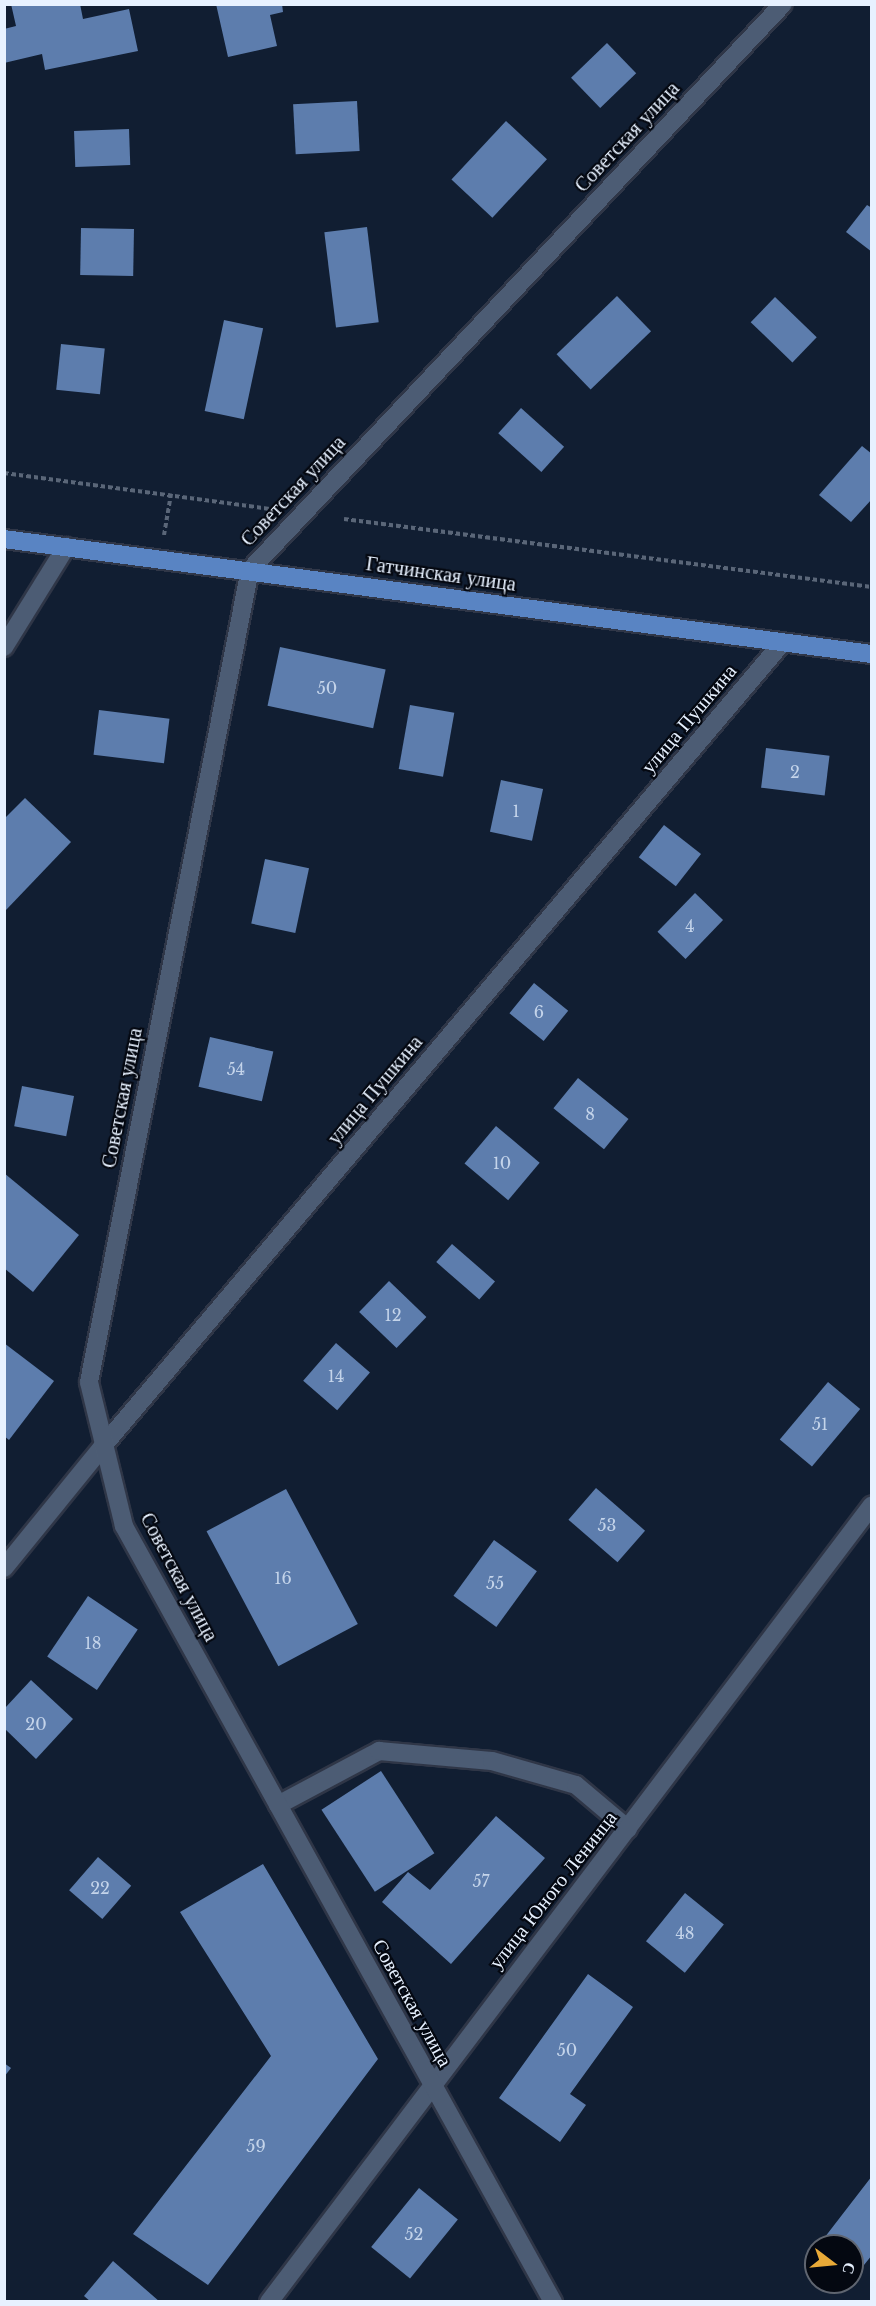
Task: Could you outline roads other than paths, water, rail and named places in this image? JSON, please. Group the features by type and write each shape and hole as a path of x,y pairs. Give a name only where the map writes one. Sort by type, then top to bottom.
{"main road":[{"name":"Гатчинская улица","path":"4,539 872,654"}],"street":[{"name":"Советская улица","path":"553,2301 124,1526 89,1382 250,570 783,4"},
{"path":"4,647 66,547"},
{"name":"улица Пушкина","path":"4,1568 103,1446 783,642"},
{"name":"улица Юного Ленинца","path":"269,2301 431,2084 628,1829 872,1505"},
{"path":"278,1805 379,1751 492,1761 576,1785 628,1829"}]}
